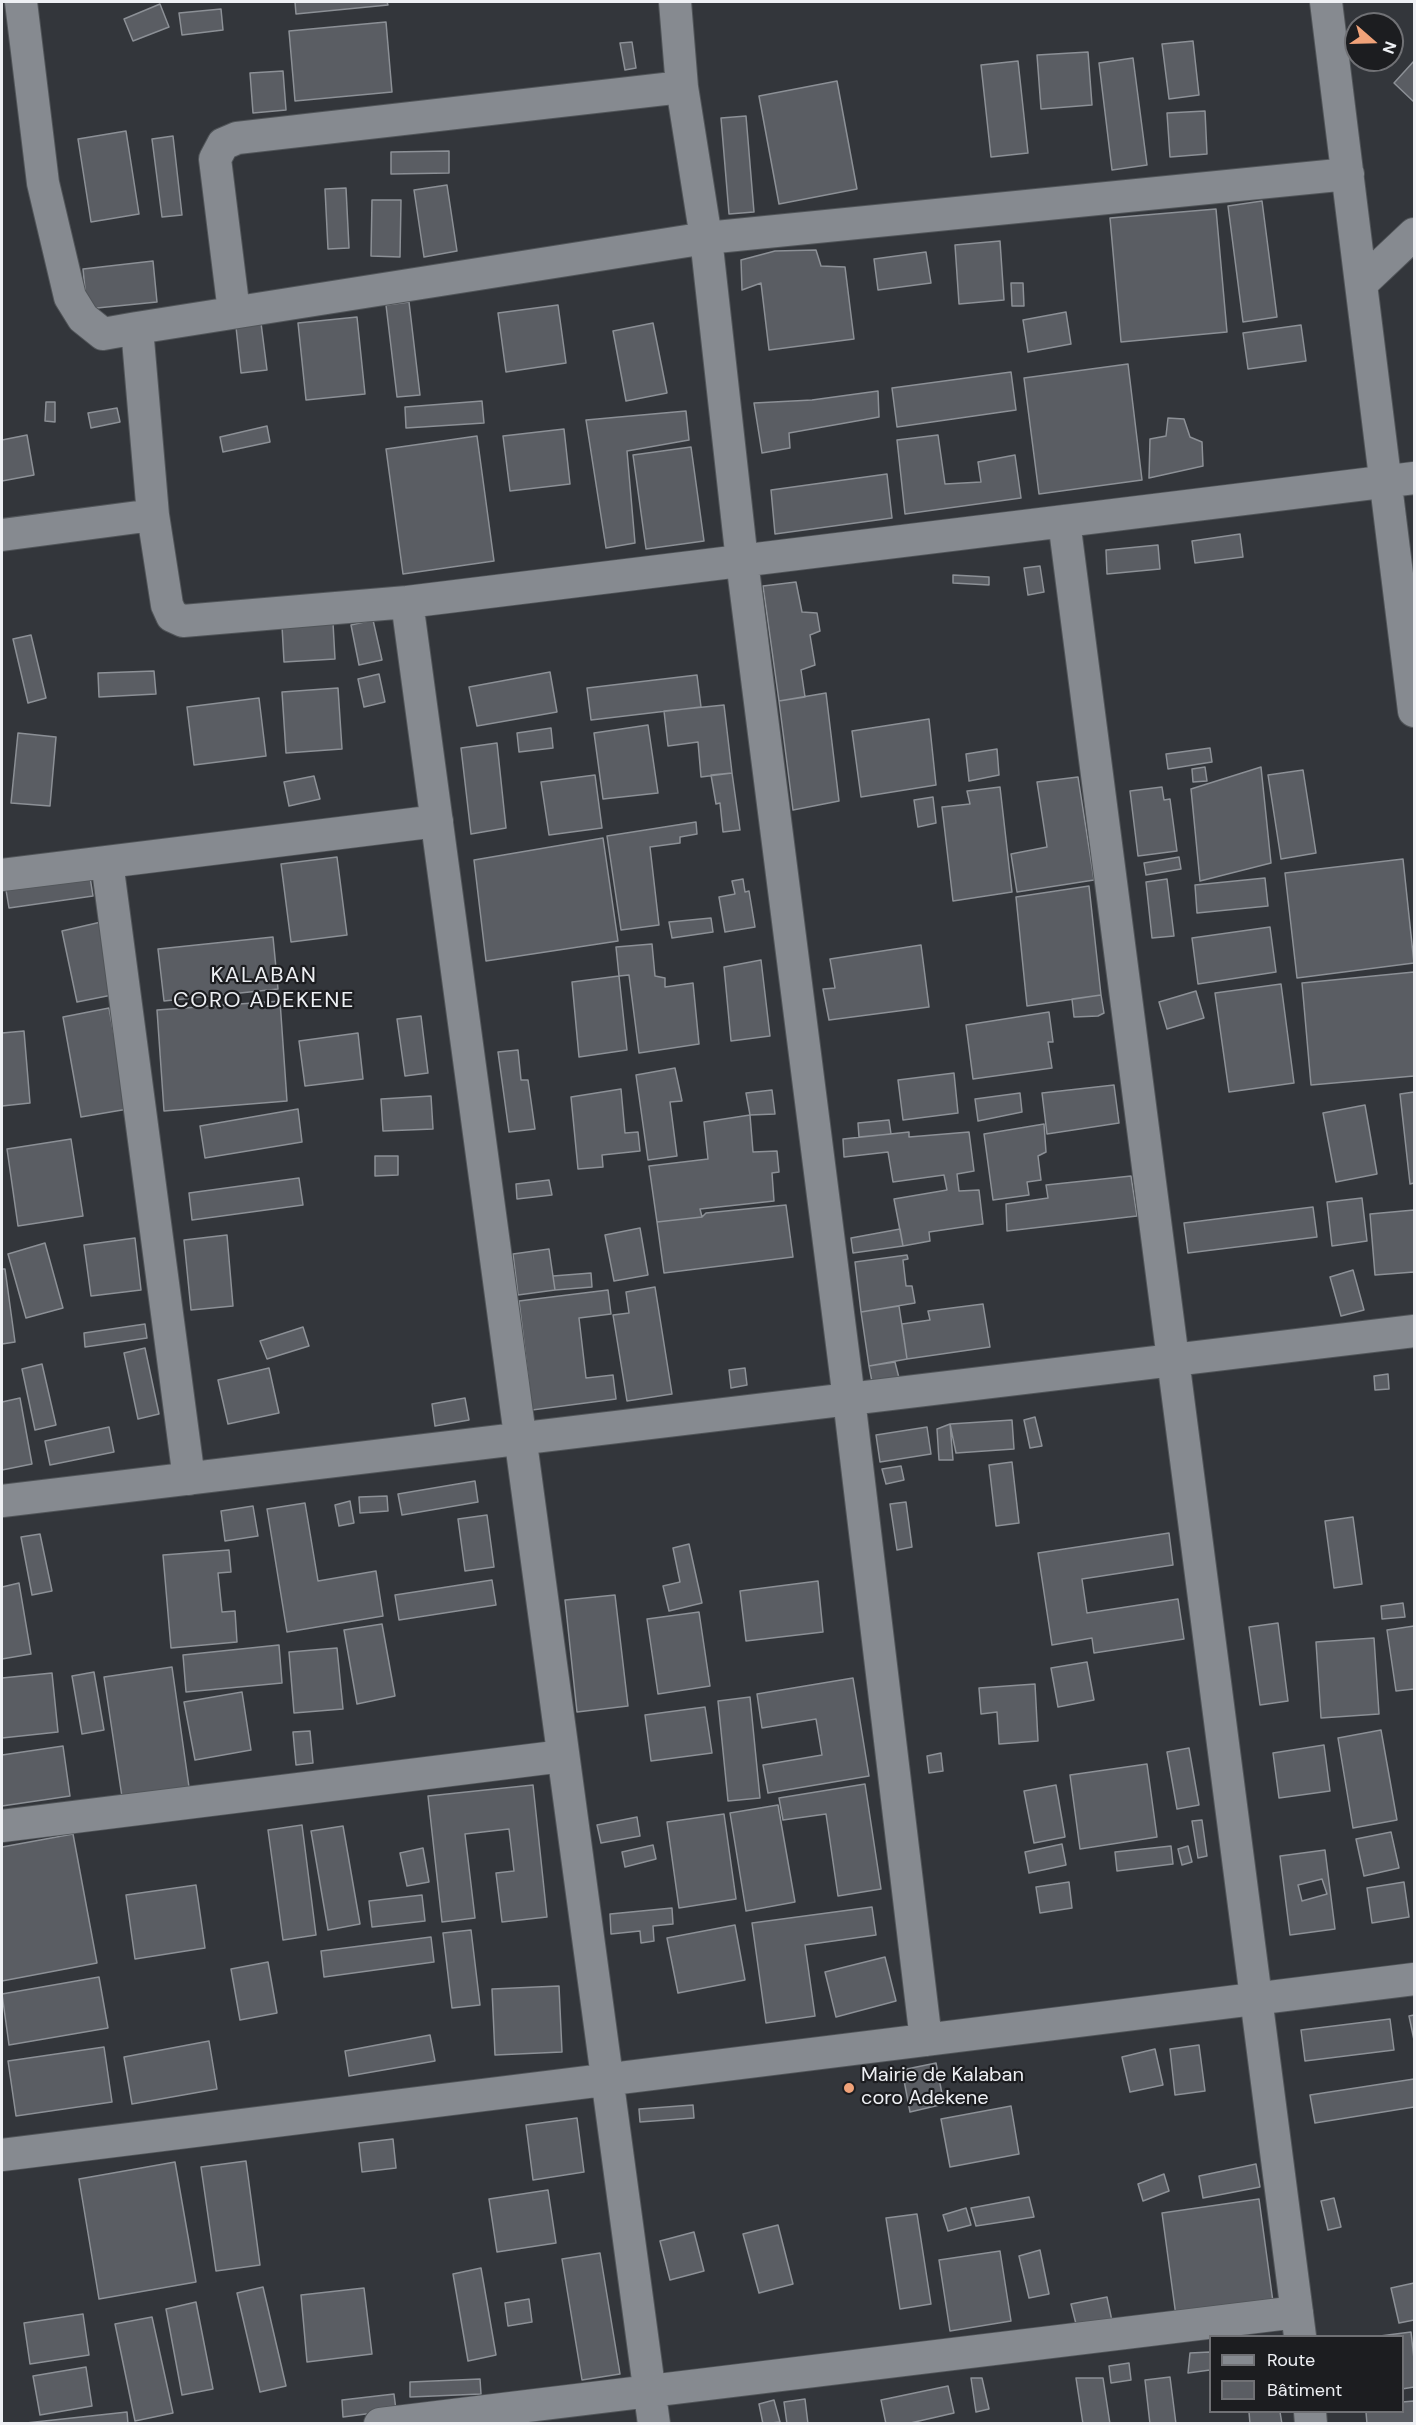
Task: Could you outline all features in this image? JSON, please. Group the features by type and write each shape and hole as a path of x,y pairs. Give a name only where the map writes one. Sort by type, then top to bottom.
{"street":[{"path":"21,2 43,183 70,297 82,318 103,334 706,238 1348,174"},
{"path":"675,2 682,87 706,238 742,561 849,1400 926,2040"},
{"path":"1326,2 1361,284 1400,480 1414,711"},
{"path":"234,312 216,159 223,144 237,138 682,87"},
{"path":"1361,284 1414,234"},
{"path":"137,328 153,515 167,604 172,616 183,621 407,602 1400,480"},
{"path":"2,535 153,515"},
{"path":"380,2424 650,2391 1299,2324 1064,521"},
{"path":"407,602 654,2424"},
{"path":"2,875 437,821"},
{"path":"107,862 189,1479"},
{"path":"2,1501 1414,1332"},
{"path":"2,1826 563,1756"},
{"path":"2,2155 1414,1979"}],"building":[{"path":"295,2 387,2 388,5 296,14"},
{"path":"160,4 169,27 133,41 124,19"},
{"path":"221,9 223,30 182,35 179,13"},
{"path":"386,22 392,92 295,101 289,31"},
{"path":"1193,41 1199,95 1169,99 1162,44"},
{"path":"632,42 636,68 625,70 620,43"},
{"path":"1088,52 1092,105 1041,109 1037,55"},
{"path":"1133,58 1147,165 1112,170 1099,63"},
{"path":"1018,61 1028,153 991,157 981,65"},
{"path":"1414,61 1414,102 1394,83"},
{"path":"283,71 286,110 253,113 250,73"},
{"path":"837,81 857,189 779,204 759,96"},
{"path":"1205,111 1207,154 1170,157 1167,113"},
{"path":"746,116 754,212 729,214 721,118"},
{"path":"126,131 139,214 91,222 78,139"},
{"path":"173,136 182,215 162,217 152,139"},
{"path":"449,151 449,173 391,174 391,152"},
{"path":"447,185 457,251 424,257 414,190"},
{"path":"346,188 349,248 328,249 325,189"},
{"path":"372,200 401,200 400,257 371,256"},
{"path":"1262,201 1277,317 1243,322 1228,206"},
{"path":"1216,209 1227,332 1121,342 1110,218"},
{"path":"1000,241 1004,300 959,304 955,245"},
{"path":"816,250 821,266 845,267 854,339 769,350 761,283 742,290 741,260 775,251"},
{"path":"926,252 931,283 878,290 874,259"},
{"path":"153,261 157,302 87,309 83,269"},
{"path":"1011,283 1023,283 1024,306 1012,306"},
{"path":"409,302 420,395 397,397 386,305"},
{"path":"558,305 566,363 506,372 498,313"},
{"path":"1066,312 1071,344 1028,352 1023,320"},
{"path":"357,317 365,394 306,400 298,323"},
{"path":"261,323 267,370 241,373 236,327"},
{"path":"653,323 667,393 626,401 613,331"},
{"path":"1301,325 1306,361 1248,369 1243,333"},
{"path":"1128,364 1142,480 1039,494 1024,378"},
{"path":"1011,372 1016,410 897,427 892,388"},
{"path":"878,391 879,417 789,433 790,448 762,453 754,403 812,400"},
{"path":"482,401 484,423 406,428 405,407"},
{"path":"46,402 55,402 55,422 45,421"},
{"path":"117,408 120,422 91,428 88,413"},
{"path":"686,411 689,440 627,451 635,543 606,548 586,420"},
{"path":"1168,418 1184,419 1190,437 1202,442 1203,466 1149,478 1150,439 1166,436"},
{"path":"267,426 270,442 223,452 220,437"},
{"path":"564,429 570,484 510,491 503,436"},
{"path":"27,435 34,475 2,481 2,440"},
{"path":"938,435 945,484 981,482 978,462 1015,455 1021,498 905,514 897,440"},
{"path":"477,436 494,561 403,574 386,449"},
{"path":"691,447 704,541 646,549 633,455"},
{"path":"887,474 892,518 775,534 771,490"},
{"path":"1240,534 1243,557 1195,563 1192,541"},
{"path":"1158,545 1160,569 1107,574 1106,550"},
{"path":"1040,566 1044,592 1028,595 1024,568"},
{"path":"953,575 989,577 989,585 953,583"},
{"path":"796,582 802,612 817,613 820,631 810,635 815,665 801,670 805,697 779,701 763,586"},
{"path":"373,620 382,660 359,665 351,625"},
{"path":"333,623 335,659 284,662 282,626"},
{"path":"31,635 46,698 28,703 13,639"},
{"path":"154,671 156,694 99,697 98,673"},
{"path":"550,672 557,712 477,726 469,687"},
{"path":"379,674 385,702 364,707 358,679"},
{"path":"697,675 701,707 591,720 587,688"},
{"path":"338,688 342,749 286,753 282,692"},
{"path":"826,693 839,801 793,810 779,701"},
{"path":"259,698 266,756 194,765 187,707"},
{"path":"724,705 732,773 701,777 698,742 668,746 664,711"},
{"path":"929,719 936,785 861,797 852,731"},
{"path":"648,725 658,793 603,799 594,733"},
{"path":"551,728 553,748 519,752 517,733"},
{"path":"18,733 56,737 50,806 11,803"},
{"path":"497,743 506,828 471,834 461,748"},
{"path":"1210,748 1212,762 1168,769 1166,754"},
{"path":"997,749 999,775 969,781 966,754"},
{"path":"1205,767 1207,781 1193,782 1192,769"},
{"path":"1261,767 1271,863 1200,881 1191,789"},
{"path":"1303,770 1316,853 1281,859 1268,775"},
{"path":"732,773 740,830 723,832 720,803 716,804 711,775"},
{"path":"595,775 602,828 549,835 541,782"},
{"path":"314,776 320,799 289,806 284,782"},
{"path":"1078,777 1094,880 1017,892 1011,854 1047,847 1037,782"},
{"path":"1000,787 1012,892 953,901 942,807 970,804 967,791"},
{"path":"1162,787 1164,800 1170,799 1177,851 1138,856 1130,791"},
{"path":"933,797 936,823 918,827 914,800"},
{"path":"696,822 697,834 680,837 680,843 650,847 659,925 621,930 607,836"},
{"path":"603,838 618,941 486,961 474,860"},
{"path":"337,857 347,935 291,942 281,864"},
{"path":"1179,857 1181,869 1146,875 1144,863"},
{"path":"1403,859 1414,963 1297,978 1285,873"},
{"path":"90,877 93,896 9,908 6,890"},
{"path":"1265,878 1268,906 1197,913 1195,885"},
{"path":"743,879 745,892 749,891 755,927 725,932 719,897 735,894 732,881"},
{"path":"1167,879 1174,936 1152,938 1146,882"},
{"path":"1089,886 1101,995 1027,1006 1016,897"},
{"path":"711,918 713,932 672,938 669,922"},
{"path":"101,922 117,994 77,1002 62,931"},
{"path":"1270,927 1276,972 1198,984 1192,938"},
{"path":"273,937 278,989 164,1001 158,949"},
{"path":"652,944 655,976 665,978 665,987 693,983 699,1044 639,1053 629,975 619,976 616,947"},
{"path":"921,945 929,1007 829,1020 823,989 835,988 830,959"},
{"path":"761,960 770,1036 731,1041 724,967"},
{"path":"1414,972 1414,1076 1311,1085 1302,983"},
{"path":"619,976 627,1050 579,1057 572,982"},
{"path":"1281,984 1294,1083 1229,1092 1215,993"},
{"path":"1196,991 1204,1018 1167,1029 1159,1002"},
{"path":"1101,995 1104,1013 1098,1016 1074,1017 1072,999"},
{"path":"280,1001 287,1101 164,1111 157,1010"},
{"path":"109,1008 128,1109 81,1117 63,1017"},
{"path":"1049,1012 1053,1042 1048,1042 1052,1068 973,1079 966,1025"},
{"path":"421,1016 428,1073 405,1076 397,1019"},
{"path":"24,1031 30,1103 2,1106 2,1033"},
{"path":"358,1033 363,1079 305,1086 299,1041"},
{"path":"518,1050 521,1080 528,1080 535,1129 509,1132 498,1052"},
{"path":"675,1068 682,1101 670,1102 677,1156 648,1160 636,1075"},
{"path":"954,1073 958,1113 903,1120 898,1080"},
{"path":"1114,1085 1119,1123 1047,1134 1042,1093"},
{"path":"621,1089 625,1133 638,1132 640,1151 602,1155 603,1167 578,1169 571,1097"},
{"path":"772,1090 775,1114 750,1115 746,1093"},
{"path":"1414,1092 1414,1183 1410,1184 1400,1094"},
{"path":"1020,1093 1022,1112 978,1121 975,1099"},
{"path":"431,1096 433,1129 383,1131 381,1099"},
{"path":"1365,1105 1377,1174 1336,1182 1323,1113"},
{"path":"298,1109 302,1142 205,1158 200,1126"},
{"path":"750,1115 753,1152 777,1151 779,1172 772,1173 774,1201 700,1209 702,1217 657,1222 649,1166 708,1159 704,1122"},
{"path":"889,1120 891,1134 859,1137 858,1123"},
{"path":"1044,1124 1046,1152 1038,1156 1041,1180 1027,1182 1029,1195 993,1200 984,1134"},
{"path":"909,1132 909,1137 969,1132 974,1171 957,1174 959,1191 979,1190 983,1224 929,1232 930,1241 903,1246 894,1199 947,1190 944,1175 893,1182 888,1152 844,1157 843,1139"},
{"path":"71,1139 83,1216 18,1226 7,1149"},
{"path":"375,1156 398,1156 398,1175 375,1176"},
{"path":"1131,1176 1137,1216 1007,1231 1006,1204 1048,1198 1046,1185"},
{"path":"299,1178 303,1205 192,1220 189,1193"},
{"path":"549,1180 552,1195 517,1199 516,1184"},
{"path":"1362,1198 1367,1241 1332,1246 1327,1202"},
{"path":"786,1205 793,1257 664,1273 657,1222 702,1217 706,1213"},
{"path":"1313,1207 1317,1237 1188,1253 1184,1223"},
{"path":"1414,1210 1414,1272 1375,1275 1370,1214"},
{"path":"640,1228 648,1275 614,1281 605,1235"},
{"path":"900,1229 903,1246 853,1253 851,1238"},
{"path":"227,1235 233,1306 191,1310 184,1240"},
{"path":"135,1238 141,1290 91,1296 84,1245"},
{"path":"45,1243 63,1308 26,1318 8,1254"},
{"path":"549,1249 555,1290 518,1295 513,1254"},
{"path":"907,1255 908,1259 903,1260 906,1286 912,1286 915,1303 861,1312 855,1262"},
{"path":"2,1269 5,1269 15,1342 2,1344"},
{"path":"1353,1270 1364,1310 1341,1316 1330,1277"},
{"path":"591,1273 592,1287 555,1290 553,1276"},
{"path":"655,1287 672,1394 627,1401 613,1315 629,1313 626,1292"},
{"path":"608,1290 611,1314 579,1318 586,1378 613,1375 616,1399 532,1410 519,1301"},
{"path":"983,1304 990,1347 907,1359 902,1324 930,1320 928,1311"},
{"path":"899,1306 907,1359 869,1366 861,1312"},
{"path":"145,1324 147,1338 85,1347 84,1333"},
{"path":"303,1327 309,1346 267,1359 260,1341"},
{"path":"145,1348 159,1414 138,1419 124,1353"},
{"path":"895,1362 899,1378 872,1382 869,1366"},
{"path":"42,1364 56,1425 35,1430 22,1369"},
{"path":"269,1368 279,1413 228,1424 218,1380"},
{"path":"745,1368 747,1385 731,1388 729,1370"},
{"path":"1388,1374 1389,1389 1375,1390 1374,1376"},
{"path":"20,1398 32,1464 2,1470 2,1402"},
{"path":"465,1398 469,1420 435,1426 432,1404"},
{"path":"1035,1417 1042,1446 1030,1448 1024,1420"},
{"path":"1012,1420 1014,1449 956,1453 950,1424"},
{"path":"950,1424 953,1460 939,1460 937,1429"},
{"path":"109,1427 114,1452 50,1465 45,1441"},
{"path":"927,1427 931,1454 880,1462 876,1435"},
{"path":"1012,1462 1019,1523 996,1526 989,1465"},
{"path":"901,1466 904,1480 886,1484 882,1469"},
{"path":"475,1481 478,1502 402,1515 398,1494"},
{"path":"387,1496 388,1511 360,1513 359,1497"},
{"path":"350,1501 354,1523 339,1526 335,1505"},
{"path":"906,1502 912,1547 897,1550 890,1504"},
{"path":"305,1503 318,1581 376,1571 383,1616 287,1632 267,1509"},
{"path":"253,1506 258,1536 225,1541 221,1511"},
{"path":"487,1515 494,1567 465,1571 458,1519"},
{"path":"1353,1517 1362,1584 1334,1588 1325,1521"},
{"path":"1169,1533 1173,1565 1082,1579 1087,1613 1178,1599 1184,1639 1094,1653 1092,1638 1052,1645 1038,1553"},
{"path":"40,1534 52,1591 32,1595 21,1537"},
{"path":"689,1544 702,1603 669,1611 663,1586 680,1582 673,1548"},
{"path":"229,1550 231,1572 218,1573 222,1612 235,1611 237,1642 171,1648 163,1555"},
{"path":"492,1580 496,1605 399,1620 395,1595"},
{"path":"818,1581 823,1632 746,1641 740,1591"},
{"path":"19,1583 31,1654 2,1659 2,1587"},
{"path":"615,1595 628,1706 577,1712 565,1600"},
{"path":"1403,1603 1405,1617 1382,1619 1381,1606"},
{"path":"699,1612 710,1686 658,1694 647,1619"},
{"path":"1278,1623 1288,1701 1260,1705 1249,1627"},
{"path":"382,1624 395,1696 357,1704 344,1630"},
{"path":"1414,1626 1414,1689 1396,1691 1387,1630"},
{"path":"1374,1638 1379,1714 1321,1718 1316,1642"},
{"path":"279,1645 282,1683 186,1692 183,1655"},
{"path":"337,1648 343,1709 294,1713 289,1652"},
{"path":"1087,1662 1094,1700 1058,1707 1051,1668"},
{"path":"172,1667 189,1787 122,1797 104,1677"},
{"path":"94,1672 104,1730 82,1734 72,1676"},
{"path":"52,1673 58,1732 2,1738 2,1678"},
{"path":"853,1678 869,1776 768,1793 763,1765 822,1755 816,1719 762,1728 757,1694"},
{"path":"1035,1684 1038,1741 999,1744 997,1712 981,1714 979,1688"},
{"path":"242,1692 251,1750 195,1760 184,1702"},
{"path":"750,1697 760,1798 728,1801 718,1701"},
{"path":"705,1707 712,1753 651,1761 645,1715"},
{"path":"1381,1730 1397,1820 1353,1828 1338,1738"},
{"path":"310,1731 313,1763 296,1765 293,1732"},
{"path":"1324,1745 1330,1791 1279,1798 1273,1753"},
{"path":"63,1746 70,1796 2,1806 2,1755"},
{"path":"1189,1748 1199,1805 1177,1809 1167,1752"},
{"path":"941,1753 943,1771 929,1773 927,1756"},
{"path":"1147,1764 1157,1837 1080,1849 1070,1775"},
{"path":"865,1784 881,1889 838,1896 826,1814 783,1820 779,1798"},
{"path":"533,1785 547,1917 502,1922 496,1873 514,1871 509,1829 465,1834 475,1918 442,1922 428,1796"},
{"path":"1056,1785 1065,1837 1034,1843 1024,1791"},
{"path":"778,1805 795,1902 746,1911 730,1813"},
{"path":"724,1814 736,1899 679,1908 667,1822"},
{"path":"637,1817 640,1836 601,1843 597,1825"},
{"path":"1202,1820 1207,1856 1198,1858 1192,1821"},
{"path":"302,1825 316,1935 283,1940 268,1830"},
{"path":"343,1826 360,1924 328,1930 311,1831"},
{"path":"1391,1832 1399,1868 1364,1876 1356,1839"},
{"path":"73,1834 97,1963 2,1981 2,1847"},
{"path":"1062,1844 1066,1865 1029,1873 1025,1852"},
{"path":"653,1845 656,1859 625,1867 622,1852"},
{"path":"1171,1846 1173,1864 1117,1871 1115,1852"},
{"path":"1188,1846 1192,1862 1182,1865 1178,1849"},
{"path":"423,1848 429,1882 407,1886 400,1853"},
{"path":"1325,1850 1335,1929 1290,1935 1280,1856","holes":["1322,1879 1327,1894 1302,1901 1298,1885"]},
{"path":"1069,1882 1072,1908 1040,1913 1036,1887"},
{"path":"1404,1882 1409,1917 1372,1923 1367,1888"},
{"path":"196,1885 205,1948 135,1959 126,1895"},
{"path":"422,1895 425,1921 372,1927 369,1901"},
{"path":"872,1907 876,1935 805,1945 815,2016 766,2023 752,1923"},
{"path":"672,1908 673,1924 653,1926 654,1941 641,1943 640,1931 611,1934 610,1914"},
{"path":"735,1925 745,1980 678,1993 667,1938"},
{"path":"471,1930 480,2005 452,2008 443,1933"},
{"path":"431,1937 434,1962 324,1977 321,1951"},
{"path":"885,1957 896,2001 836,2017 825,1972"},
{"path":"268,1962 277,2013 240,2020 231,1969"},
{"path":"99,1977 108,2028 9,2045 2,1994"},
{"path":"559,1986 562,2052 495,2055 492,1989"},
{"path":"1414,2015 1414,2040 1409,2016"},
{"path":"1390,2019 1394,2050 1305,2061 1301,2030"},
{"path":"430,2035 435,2061 349,2076 345,2051"},
{"path":"209,2041 217,2089 132,2104 124,2057"},
{"path":"1199,2045 1205,2091 1175,2095 1170,2049"},
{"path":"104,2047 112,2102 16,2116 8,2061"},
{"path":"1155,2049 1163,2085 1130,2092 1122,2057"},
{"path":"936,2063 944,2104 910,2112 902,2070"},
{"path":"1414,2079 1414,2107 1315,2123 1310,2095"},
{"path":"693,2105 694,2118 640,2122 639,2109"},
{"path":"1011,2106 1019,2154 950,2167 941,2119"},
{"path":"577,2118 584,2172 533,2180 526,2125"},
{"path":"393,2139 396,2168 362,2172 359,2143"},
{"path":"246,2161 260,2265 216,2271 201,2167"},
{"path":"175,2162 196,2282 99,2299 79,2179"},
{"path":"1256,2164 1260,2187 1203,2198 1199,2176"},
{"path":"1164,2174 1169,2191 1143,2201 1138,2184"},
{"path":"548,2190 556,2243 497,2252 489,2199"},
{"path":"1029,2197 1034,2217 976,2226 971,2208"},
{"path":"1334,2198 1341,2227 1328,2230 1321,2201"},
{"path":"1259,2199 1273,2302 1176,2316 1162,2213"},
{"path":"966,2208 971,2225 948,2231 943,2215"},
{"path":"917,2214 931,2304 900,2309 886,2218"},
{"path":"778,2225 793,2284 759,2293 743,2234"},
{"path":"694,2232 704,2271 670,2280 660,2241"},
{"path":"1040,2250 1049,2294 1029,2298 1019,2256"},
{"path":"1000,2251 1011,2321 950,2331 939,2260"},
{"path":"600,2253 620,2374 582,2380 562,2259"},
{"path":"481,2268 496,2355 468,2361 453,2274"},
{"path":"1414,2283 1414,2320 1399,2323 1391,2288"},
{"path":"263,2287 286,2386 260,2392 237,2293"},
{"path":"364,2288 372,2354 307,2362 301,2295"},
{"path":"1107,2297 1113,2326 1078,2332 1071,2304"},
{"path":"529,2299 532,2322 508,2326 505,2303"},
{"path":"196,2302 213,2389 182,2395 166,2309"},
{"path":"83,2314 89,2355 30,2364 24,2323"},
{"path":"152,2317 173,2413 135,2421 115,2324"},
{"path":"1411,2332 1414,2387 1404,2389 1404,2335 1388,2335"},
{"path":"1209,2352 1209,2370 1188,2373 1190,2353"},
{"path":"1129,2363 1131,2380 1111,2383 1109,2366"},
{"path":"86,2367 92,2406 40,2415 33,2376"},
{"path":"1170,2377 1176,2424 1150,2424 1145,2380"},
{"path":"971,2378 982,2378 989,2409 976,2412"},
{"path":"1076,2378 1103,2378 1110,2424 1083,2424"},
{"path":"480,2379 481,2394 410,2397 410,2382"},
{"path":"948,2386 954,2413 906,2424 886,2424 881,2400"},
{"path":"394,2394 396,2410 343,2417 342,2400"},
{"path":"805,2399 808,2424 787,2424 784,2402"},
{"path":"774,2400 780,2422 763,2424 759,2404"},
{"path":"1414,2401 1414,2424 1367,2424 1366,2413 1404,2413 1404,2402"},
{"path":"127,2412 128,2424 26,2423"},
{"path":"1249,2413 1280,2413 1282,2424 1250,2424"}],"place":[{"name":"Mairie de Kalaban coro Adekene","path":"849,2088"}],"district":[{"name":"KALABAN CORO ADEKENE","path":"264,988"}]}
